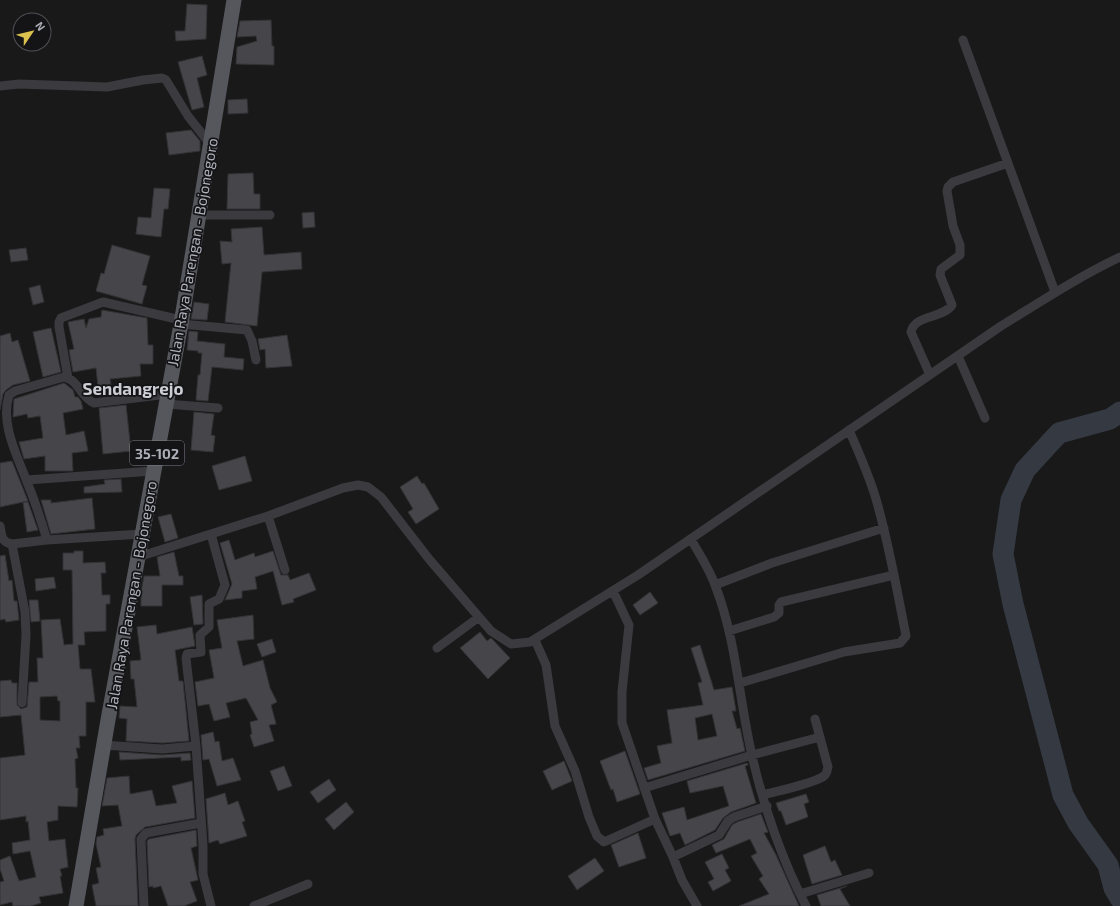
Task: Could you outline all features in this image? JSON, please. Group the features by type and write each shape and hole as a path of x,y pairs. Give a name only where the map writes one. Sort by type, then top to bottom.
{"main road":[{"name":"Jalan Raya Parengan - Bojonegoro","path":"76,906 103,745 181,322 234,0"}],"street":[{"path":"963,40 1055,292"},
{"path":"0,86 19,84 107,87 158,77 162,78 166,80 188,116 210,144"},
{"path":"930,375 911,332 912,327 916,322 948,311 952,304 940,275 941,269 960,255 960,245 952,219 948,186 953,182 1008,163"},
{"path":"199,215 270,215"},
{"path":"138,557 268,516 343,488 358,486 368,487 381,497 429,559 491,631 511,644 535,640 691,539 958,356 1055,292 1095,269 1120,257"},
{"path":"218,408 167,399 94,403 88,400 68,378 59,322 62,318 103,302 181,322 247,330 252,341 256,360"},
{"path":"958,356 985,418"},
{"path":"47,540 27,480 10,446 4,410 5,402 9,395 15,391 64,377 68,378"},
{"path":"740,683 844,652 892,644 904,640 906,636 884,528 866,468 849,430"},
{"path":"27,480 153,471"},
{"path":"268,516 285,570"},
{"path":"0,526 4,542 12,544 47,540 142,534"},
{"path":"715,585 772,563 884,528"},
{"path":"211,534 224,588 219,599 209,604 209,627 200,635 200,653 186,655 196,746 204,884 211,906"},
{"path":"691,539 715,585 729,630 740,683 752,755 763,795 775,831 806,906"},
{"path":"12,544 24,612 26,635 22,703"},
{"path":"729,630 774,617 779,613 779,605 781,602 894,575"},
{"path":"612,591 629,625 622,692 622,723 654,819 674,857 682,880 697,906"},
{"path":"437,648 479,617"},
{"path":"535,640 546,665 555,726 572,765 588,817 597,836 604,842 654,819"},
{"path":"763,795 824,775 828,767 815,719"},
{"path":"644,788 752,755 820,737"},
{"path":"103,745 162,749 196,746"},
{"path":"674,857 719,835 728,821 734,817 767,806"},
{"path":"144,906 141,839 143,836 146,833 201,823"},
{"path":"800,894 869,873"},
{"path":"254,906 308,884"}],"building":[{"path":"187,4 207,5 206,39 176,41 175,31 185,31"},
{"path":"271,20 272,46 274,46 274,65 236,64 237,47 257,41 256,36 237,37 240,21"},
{"path":"202,56 207,75 197,78 204,107 192,110 178,62"},
{"path":"247,99 248,113 228,114 228,100"},
{"path":"191,130 200,141 200,151 169,155 166,133"},
{"path":"253,173 254,194 260,194 260,209 227,209 228,174"},
{"path":"154,188 170,189 168,209 164,209 161,237 136,234 138,217 151,218"},
{"path":"314,212 315,227 303,228 302,213"},
{"path":"262,227 264,255 301,252 302,269 262,272 257,326 225,322 231,263 222,264 220,241 232,242 231,229"},
{"path":"112,245 150,256 142,285 147,286 142,304 96,291 101,273 104,274"},
{"path":"26,248 28,260 11,262 9,250"},
{"path":"40,285 44,302 33,305 29,288"},
{"path":"194,302 209,304 207,320 191,319"},
{"path":"102,310 147,318 148,345 153,345 153,364 140,364 141,376 110,379 113,395 99,396 96,368 73,372 69,350 74,349 68,322 84,319 86,328 89,319 101,317"},
{"path":"51,328 61,372 43,377 33,332"},
{"path":"189,331 198,332 197,341 225,344 224,357 244,359 243,370 212,367 208,401 196,400 202,353 187,350"},
{"path":"10,333 12,342 18,340 30,381 13,385 6,390 3,394 0,410 0,336"},
{"path":"287,335 292,366 266,368 265,349 260,350 258,339"},
{"path":"64,383 73,390 75,397 78,397 81,401 83,409 63,413 66,435 84,431 88,451 72,453 73,471 45,471 45,456 24,459 19,442 43,438 40,416 28,418 27,414 13,417 14,399"},
{"path":"126,405 131,451 103,454 99,408"},
{"path":"194,412 214,414 211,435 215,436 213,452 191,450"},
{"path":"245,456 252,481 219,490 212,466"},
{"path":"12,461 28,501 0,507 0,463"},
{"path":"417,476 422,484 424,483 439,509 416,524 408,512 413,509 400,487"},
{"path":"121,479 122,492 84,493 84,487 105,484 104,480"},
{"path":"92,498 95,529 51,534 41,500 51,500 51,503"},
{"path":"23,502 28,502 38,530 27,532"},
{"path":"171,514 178,538 165,542 158,517"},
{"path":"229,540 235,560 254,553 255,557 273,551 281,575 288,575 290,580 309,573 316,590 293,599 294,602 282,605 273,571 255,577 257,589 242,591 242,598 225,600 232,584 220,543"},
{"path":"74,551 83,551 83,563 105,562 106,573 101,573 102,595 110,595 110,604 106,604 106,631 84,632 85,645 78,645 80,669 91,669 95,702 86,702 86,736 79,736 80,748 76,748 78,758 75,759 76,788 78,788 77,807 58,806 58,820 47,822 49,841 65,839 68,867 60,869 63,893 39,897 41,903 31,906 13,906 12,902 0,905 0,882 4,881 0,869 0,860 10,856 19,881 36,877 30,851 13,854 12,843 30,840 26,816 0,820 0,758 25,755 21,715 0,717 0,681 11,680 12,683 17,683 17,705 21,709 27,707 29,682 38,682 37,658 43,658 41,620 60,619 64,645 73,644 72,570 63,570 63,553 74,553","holes":["57,696 58,701 60,701 60,721 40,720 40,697"]},
{"path":"174,552 179,576 183,576 183,585 162,585 162,606 141,606 141,592 144,576 160,576 157,557"},
{"path":"5,555 9,581 12,580 14,601 17,601 19,620 6,622 5,619 0,620 0,556"},
{"path":"54,577 56,588 36,591 35,579"},
{"path":"650,592 658,603 640,615 633,605"},
{"path":"202,595 203,624 194,625 190,597"},
{"path":"29,600 38,600 40,621 31,622"},
{"path":"253,615 254,639 237,641 243,666 263,660 270,688 277,702 271,705 276,724 269,725 274,741 254,747 250,735 252,734 250,722 258,720 246,698 226,703 230,717 214,721 209,704 198,706 195,682 214,678 209,650 222,648 217,620"},
{"path":"156,625 157,634 192,627 195,646 175,650 179,681 183,681 189,741 162,743 126,741 127,719 119,718 120,706 137,707 134,679 131,679 130,661 141,660 137,627"},
{"path":"480,632 487,641 491,638 510,658 488,679 460,648"},
{"path":"272,639 276,652 262,657 257,644"},
{"path":"700,645 714,690 732,687 736,711 732,711 737,729 740,728 745,751 648,780 644,768 661,763 657,746 672,743 667,710 703,705 698,683 702,682 691,648","holes":["712,714 717,736 698,740 695,718"]},
{"path":"213,732 215,742 219,741 222,761 233,758 241,780 217,786 209,759 203,760 201,735"},
{"path":"625,751 640,794 617,802 613,789 611,790 600,761"},
{"path":"119,752 162,755 190,753 191,760 181,761 181,757 120,760"},
{"path":"564,761 572,781 552,790 543,771"},
{"path":"747,763 748,765 745,766 756,803 731,812 723,818 715,830 685,845 680,833 670,836 662,813 684,807 687,820 729,806 723,786 690,793 687,781"},
{"path":"284,766 292,786 278,791 270,771"},
{"path":"129,776 130,794 152,790 156,806 177,803 172,786 192,781 195,818 145,827 136,835 138,906 96,906 92,885 99,883 96,868 101,867 96,844 97,837 104,835 103,829 122,826 118,805 102,806 107,778"},
{"path":"329,779 336,790 318,803 310,792"},
{"path":"225,793 228,805 238,801 245,821 242,822 247,836 220,844 218,840 209,843 206,799"},
{"path":"806,794 809,802 804,804 808,817 786,825 781,811 779,811 776,803"},
{"path":"346,802 354,812 334,830 325,819"},
{"path":"761,814 768,832 764,833 776,855 799,906 739,906 769,894 759,879 763,876 751,856 757,853 750,839 716,853 712,845 724,839 732,825"},
{"path":"196,830 197,846 191,848 198,880 190,882 197,901 184,906 168,906 161,886 153,888 153,886 149,887 147,841 149,839"},
{"path":"638,833 646,858 619,867 611,845"},
{"path":"825,846 831,862 835,860 842,875 812,884 803,855"},
{"path":"722,854 729,868 725,870 731,881 713,891 708,882 714,879 705,862"},
{"path":"595,858 604,871 577,890 568,876"},
{"path":"847,886 840,889 850,906 821,906 817,895"}],"waterway":[{"path":"1120,412 1110,419 1059,433 1025,470 1011,500 1003,554 1013,604 1063,795 1078,823 1108,865 1114,888 1120,898"}],"district":[{"name":"Sendangrejo","path":"133,388"}]}
